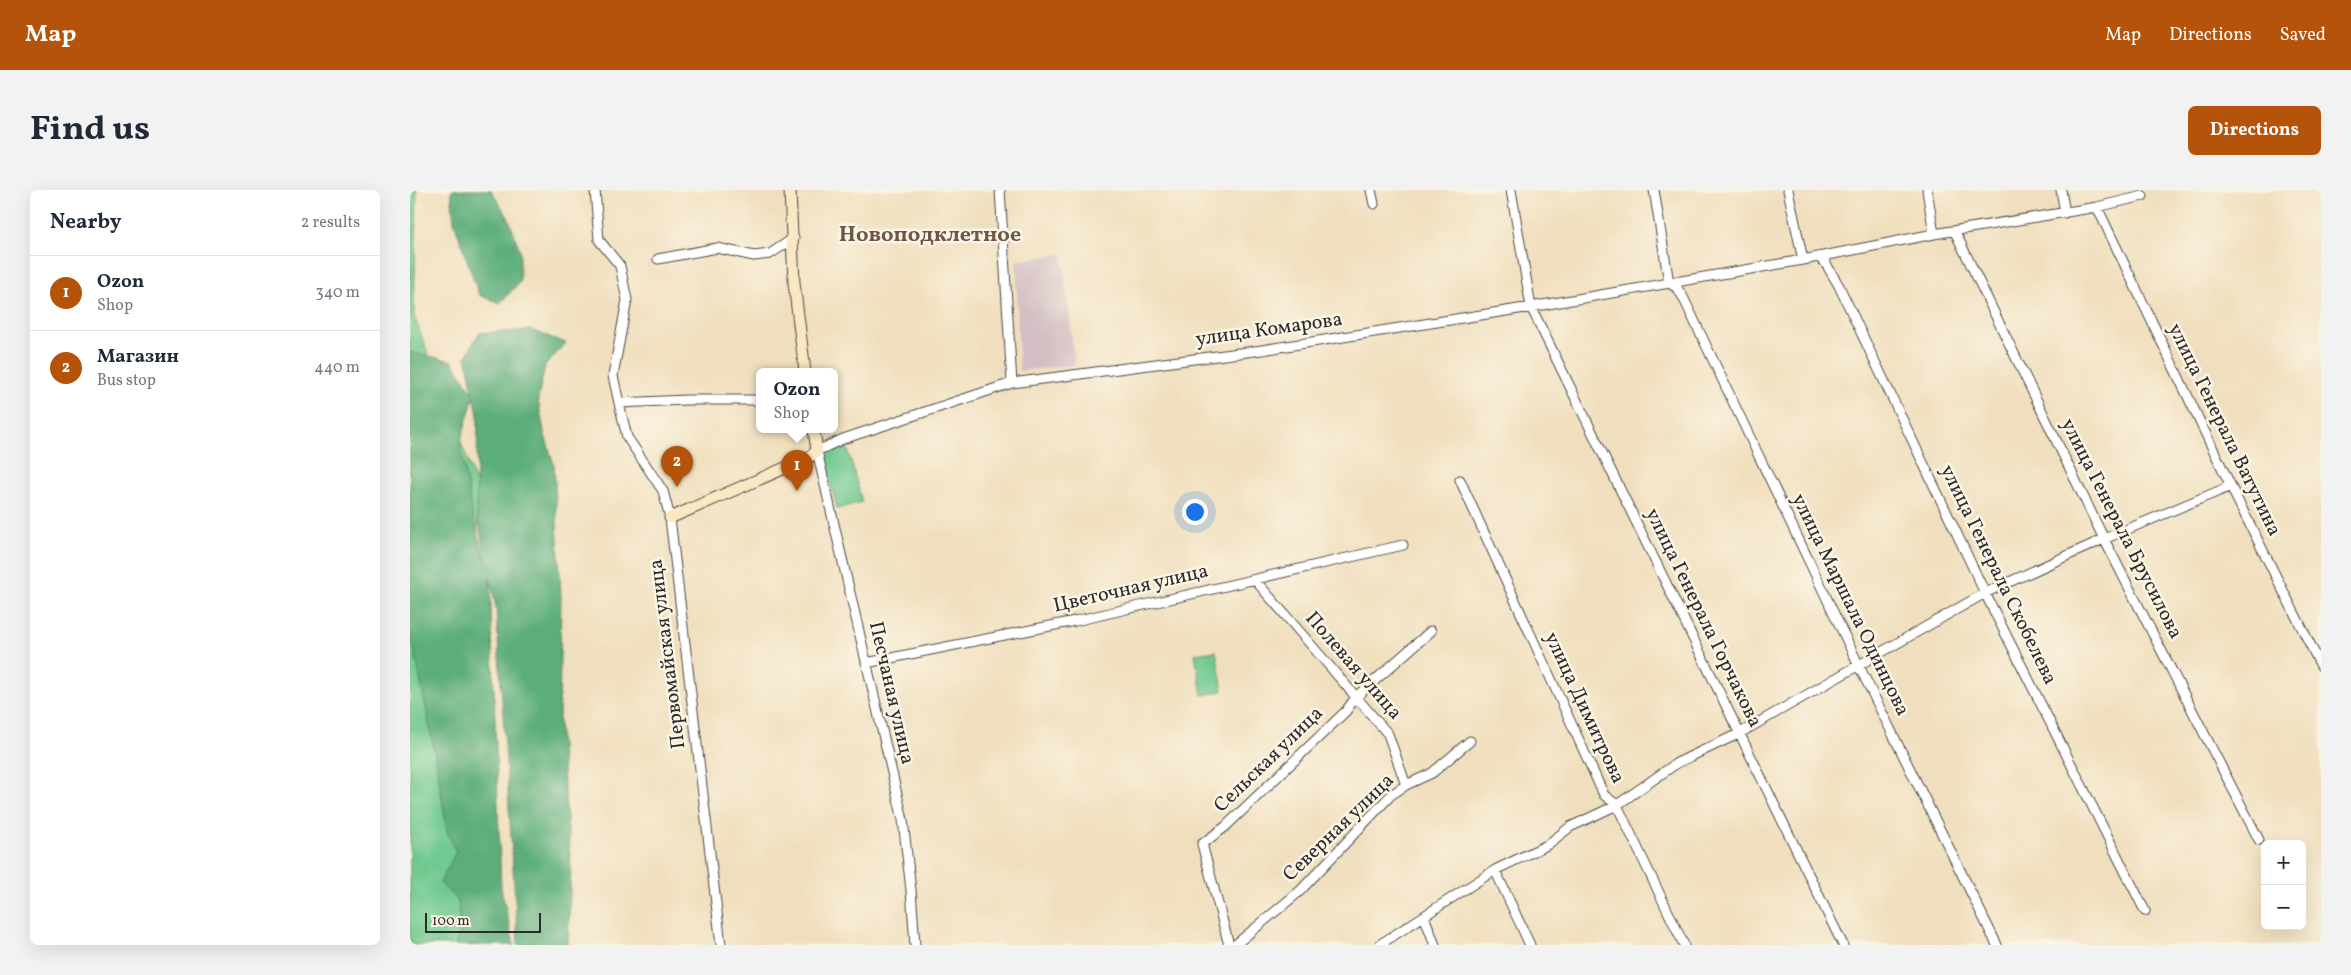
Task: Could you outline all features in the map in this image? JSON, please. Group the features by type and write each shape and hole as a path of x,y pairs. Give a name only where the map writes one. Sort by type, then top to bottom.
{"street":[{"name":"Первомайская улица","path":"595,190 599,240 620,266 627,300 613,376 619,403 627,437 663,491 670,518 721,945"},
{"path":"790,190 794,238 794,283 805,368"},
{"path":"1000,190 1012,383"},
{"path":"1371,190 1374,204"},
{"path":"1511,190 1530,307"},
{"path":"1654,190 1669,283"},
{"path":"1788,190 1803,260"},
{"path":"1927,190 1934,234"},
{"path":"2061,190 2065,213"},
{"name":"улица Комарова","path":"817,451 852,436 1012,383 1262,350 1530,307 1803,260 1934,234 2065,213 2143,196"},
{"name":"улица Генерала Ватутина","path":"2097,207 2231,486 2321,666"},
{"name":"улица Генерала Брусилова","path":"1955,232 2104,539 2259,840"},
{"path":"658,259 717,248 754,256 770,254 794,238"},
{"name":"улица Генерала Скобелева","path":"1818,257 1825,262 1839,286 1985,593 2145,911"},
{"name":"улица Маршала Одинцова","path":"1669,283 1677,288 1683,297 1859,666 1997,945"},
{"name":"улица Генерала Горчакова","path":"1530,307 1843,945"},
{"path":"619,403 686,400 756,400"},
{"path":"670,518 808,458 817,451 814,433"},
{"name":"Песчаная улица","path":"817,451 903,820 915,945"},
{"name":"улица Димитрова","path":"1460,480 1604,795 1617,805 1684,945"},
{"path":"1379,945 1495,870 1547,845 1570,827 1617,805 1677,763 1740,733 1985,593 2104,539 2231,486"},
{"name":"Цветочная улица","path":"866,663 1075,621 1403,545"},
{"name":"Полевая улица","path":"1255,580 1392,739 1406,785"},
{"name":"Сельская улица","path":"1228,945 1202,844 1232,820 1346,711 1356,697 1431,631"},
{"name":"Северная улица","path":"1234,945 1300,891 1348,843 1366,819 1391,795 1406,785 1432,773 1470,741"},
{"path":"1495,870 1530,945"},
{"path":"1424,916 1435,945"}],"shaded area":[{"path":"1062,254 1075,365 1019,371 1016,261"}],"green space":[{"path":"410,190 417,190 414,316 477,485 481,945 410,945"},
{"path":"451,190 491,190 508,217 520,251 520,282 500,303 479,295 454,222"},
{"path":"531,330 566,343 545,366 538,399 544,432 554,465 561,596 559,722 571,866 567,945 518,945 496,608 490,577 501,888 514,945 455,945 460,932 458,901 440,883 456,852 447,831 435,754 410,628 410,352 452,361 473,393 466,356 479,333","holes":["474,396 478,415 476,511 487,566 474,522 460,444"]},
{"path":"847,446 862,502 837,509 822,452"},
{"path":"1216,651 1223,691 1202,695 1195,654"}],"place":[{"name":"Магазин","path":"677,487"},
{"name":"Ozon","path":"797,491"}],"district":[{"name":"Новоподклетное","path":"930,235"}]}
